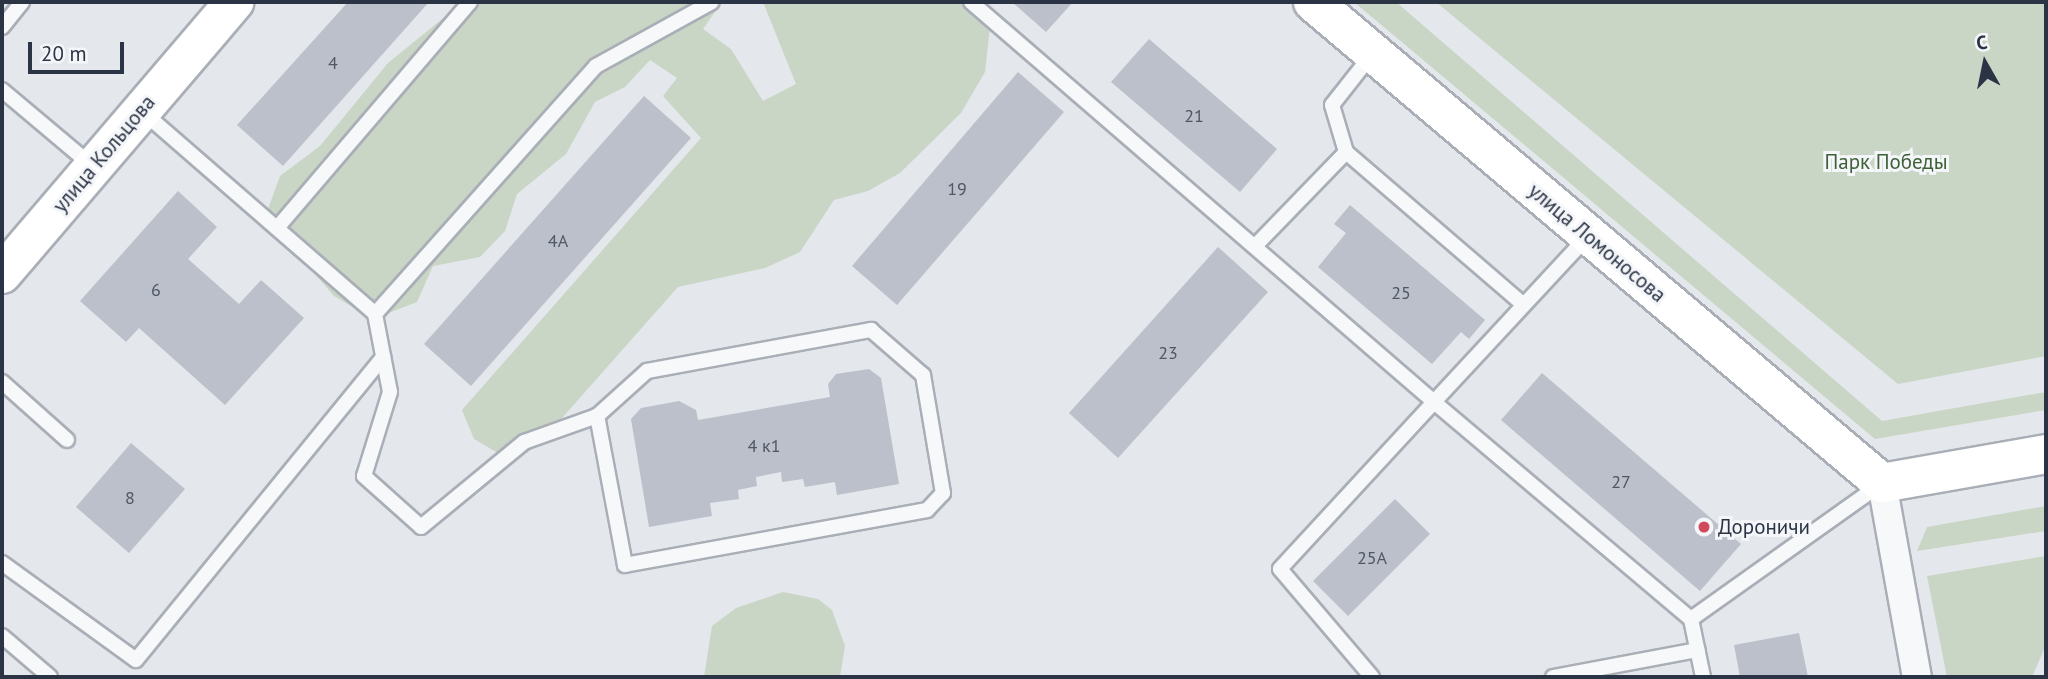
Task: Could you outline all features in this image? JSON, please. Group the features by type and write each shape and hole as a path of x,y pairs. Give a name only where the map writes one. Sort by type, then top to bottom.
{"main road":[{"name":"улица Кольцова","path":"2,274 234,2"},
{"name":"улица Ломоносова","path":"1313,2 1882,483"},
{"path":"1882,483 2046,454"}],"street":[{"path":"1882,483 1917,677"}],"lane":[{"path":"2,27 22,2"},
{"path":"277,229 470,2"},
{"path":"375,314 596,66 712,2"},
{"path":"971,2 1256,244 1434,402 1691,619 1703,677"},
{"path":"1373,53 1332,106 1346,152 1522,304"},
{"path":"2,90 92,166"},
{"path":"141,110 375,314 390,392 364,476 421,527 524,442 597,415 647,371 871,330 923,375 943,493 927,510 625,565 597,415"},
{"path":"1256,244 1346,152"},
{"path":"1372,677 1280,569 1522,304 1589,236"},
{"path":"2,563 136,660 383,358"},
{"path":"2,383 67,440"},
{"path":"1691,619 1882,483"},
{"path":"2,636 45,676"},
{"path":"1553,677 1698,650"}],"green space":[{"path":"463,2 722,2 703,29 731,49 763,101 796,84 763,2 979,2 990,27 985,72 961,113 900,173 868,191 834,200 800,252 765,268 678,287 531,450 510,460 474,439 462,410 701,138 663,96 677,78 650,60 625,87 595,102 566,154 517,194 505,231 480,257 433,266 417,302 373,319 334,296 276,229 268,209 280,176 320,146 388,63"},
{"path":"1354,2 1396,2 1882,421 2046,392 2046,410 1875,439"},
{"name":"Парк Победы","path":"1436,2 2046,2 2046,356 1898,384"},
{"path":"2046,506 2046,531 1917,551 1927,527"},
{"path":"2046,556 2046,645 2032,677 1947,677 1927,576"},
{"path":"783,592 818,599 832,610 845,646 840,677 704,677 712,626 736,608"}],"building":[{"path":"348,2 429,2 283,166 237,125"},
{"path":"1012,2 1073,2 1046,32"},
{"path":"1149,39 1277,149 1240,192 1111,82"},
{"path":"1018,72 1064,112 897,305 852,266"},
{"path":"644,96 691,138 471,386 424,344"},
{"path":"178,191 217,227 188,259 239,304 261,280 304,318 225,405 139,328 126,342 80,301"},
{"path":"1350,205 1485,320 1469,339 1461,332 1432,364 1318,267 1346,233 1334,224"},
{"path":"1218,247 1268,292 1118,458 1069,413"},
{"path":"869,369 881,378 899,484 837,495 835,482 805,487 803,479 782,482 781,472 756,477 757,486 738,490 739,499 710,503 712,516 649,527 631,419 641,408 679,401 696,410 698,420 830,397 828,384 836,374"},
{"path":"1542,373 1741,544 1700,591 1501,420"},
{"path":"131,443 185,489 129,553 76,507"},
{"path":"1395,499 1430,534 1348,616 1313,581"},
{"path":"1799,633 1808,677 1740,677 1734,645"}],"place":[{"name":"Дороничи","path":"1704,527"}]}
